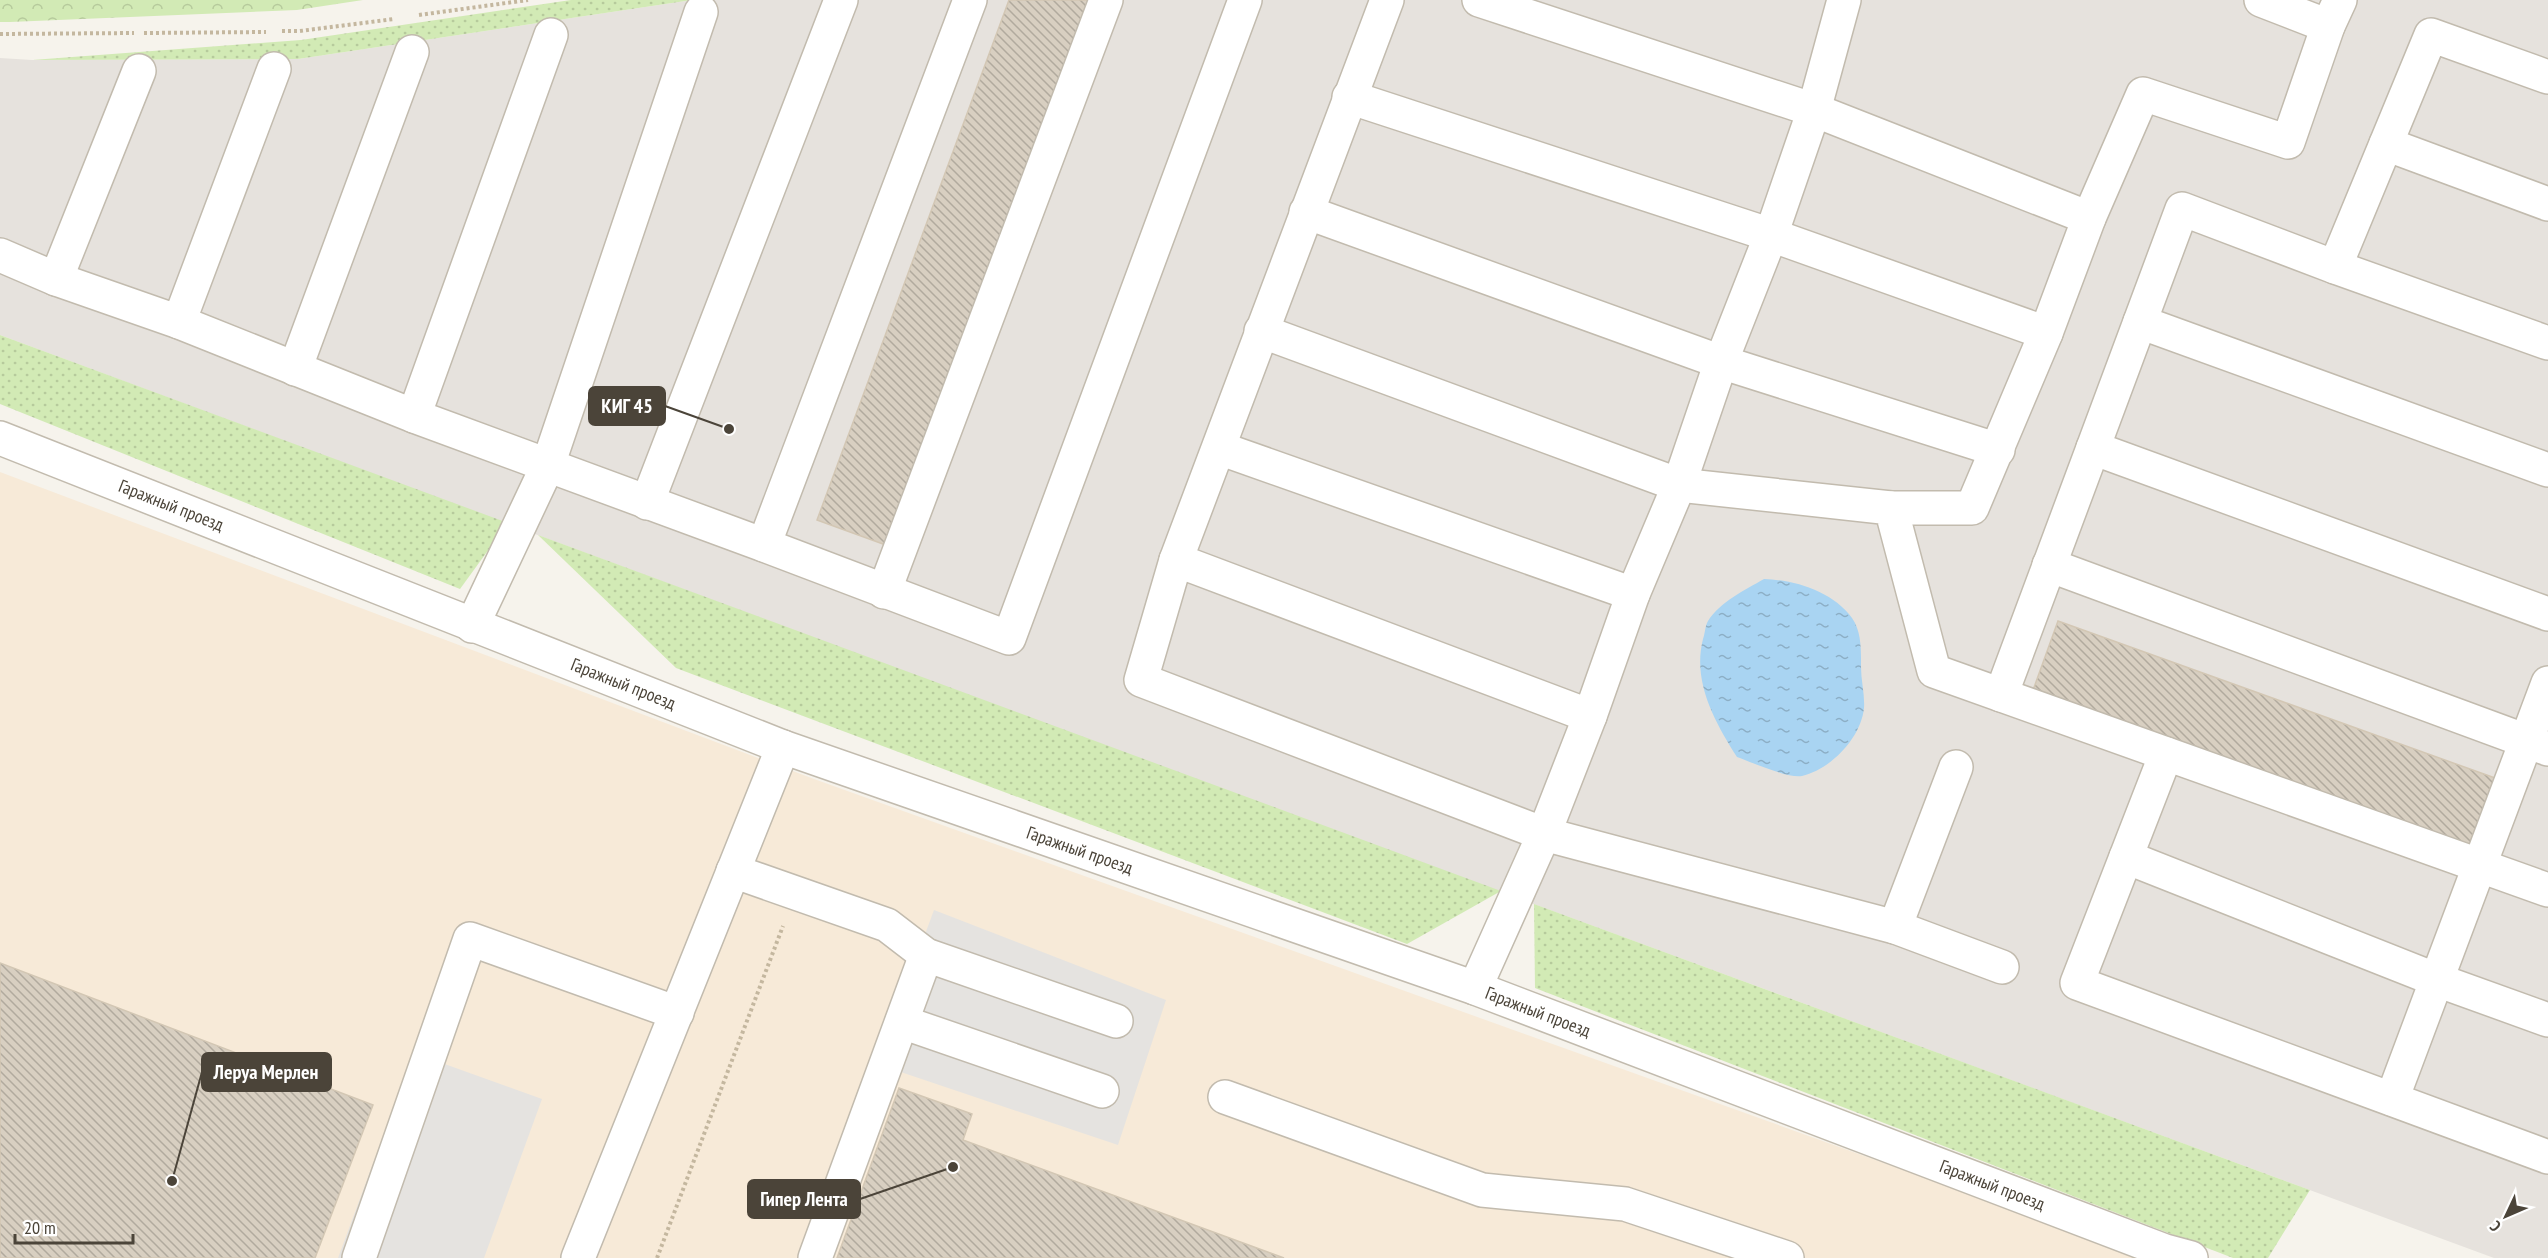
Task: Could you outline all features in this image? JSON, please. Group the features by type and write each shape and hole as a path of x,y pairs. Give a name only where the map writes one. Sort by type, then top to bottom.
{"lane":[{"path":"647,503 841,0"},
{"path":"764,545 970,0"},
{"path":"884,592 1106,0"},
{"path":"0,255 56,279 180,322 414,416 1009,638 1245,0"},
{"path":"1387,0 1176,560 1142,680 1544,834 1894,927 2002,967"},
{"path":"1479,0 1814,110 2089,218"},
{"path":"1475,988 1544,834 1590,716 1633,594 1679,485 1721,362 1771,236 1814,110 1844,0"},
{"path":"1261,331 1679,485 1891,508 1972,508 2046,333 2089,218 2143,94 2288,142 2334,13 2261,0"},
{"path":"472,626 548,465 701,12"},
{"path":"414,416 551,35"},
{"path":"2335,267 2431,35 2548,77"},
{"path":"295,369 412,52"},
{"path":"180,322 274,69"},
{"path":"56,279 139,71"},
{"path":"1349,97 1771,236 2046,333"},
{"path":"2386,144 2548,204"},
{"path":"2001,695 2182,209 2335,267 2548,343"},
{"path":"1306,212 1721,362 1998,450"},
{"path":"2140,322 2548,470"},
{"name":"Гаражный проезд","path":"0,438 783,747 1475,988 2173,1256"},
{"path":"1219,448 1633,594"},
{"path":"2093,448 2548,614"},
{"path":"1891,508 1934,671 2548,890"},
{"path":"1176,560 1590,716"},
{"path":"2049,565 2537,745"},
{"path":"2392,1099 2480,866 2537,745 2548,683"},
{"path":"578,1258 783,747"},
{"path":"2166,754 2077,983 2548,1157"},
{"path":"1894,927 1956,767"},
{"path":"2126,857 2437,980 2548,1020"},
{"path":"733,871 796,891 887,925 926,955 1116,1021"},
{"path":"359,1258 470,939 677,1012"},
{"path":"814,1258 926,955"},
{"path":"902,1022 1102,1091"},
{"path":"1225,1097 1482,1190 1624,1204 1787,1258"}],"path":[{"path":"414,16 528,0"},
{"path":"0,34 300,31 403,17"},
{"path":"657,1258 796,891"}],"shaded area":[{"path":"692,0 2548,0 2548,1258 2494,1258 1089,740 0,335 0,58 32,60 298,59"},
{"path":"0,472 814,779 2149,1258 0,1258"},
{"path":"934,910 1166,1000 1118,1145 877,1064"},
{"path":"414,1053 542,1099 484,1258 338,1258"}],"green space":[{"path":"0,0 363,0 297,10 0,22"},
{"path":"571,0 692,0 298,59 32,60 301,40"},
{"path":"0,335 508,523 460,589 0,404"},
{"path":"538,535 1501,891 1407,944 676,668"},
{"path":"1534,904 2310,1190 2268,1258 2233,1258 1535,988"}],"water":[{"path":"1764,579 1801,585 1824,594 1835,601 1852,618 1859,636 1864,703 1862,719 1843,751 1823,767 1802,776 1779,773 1737,757 1714,716 1703,686 1700,655 1708,621 1726,602"}],"building":[{"path":"1009,0 1097,0 894,548 817,520"},
{"path":"2058,621 2495,778 2468,851 2032,693"},
{"path":"0,963 373,1105 315,1258 0,1258"},
{"path":"899,1088 972,1114 963,1140 1284,1258 837,1258"}],"place":[{"name":"КИГ 45","path":"729,429"},
{"name":"Гипер Лента","path":"953,1167"},
{"name":"Леруа Мерлен","path":"172,1181"}]}
